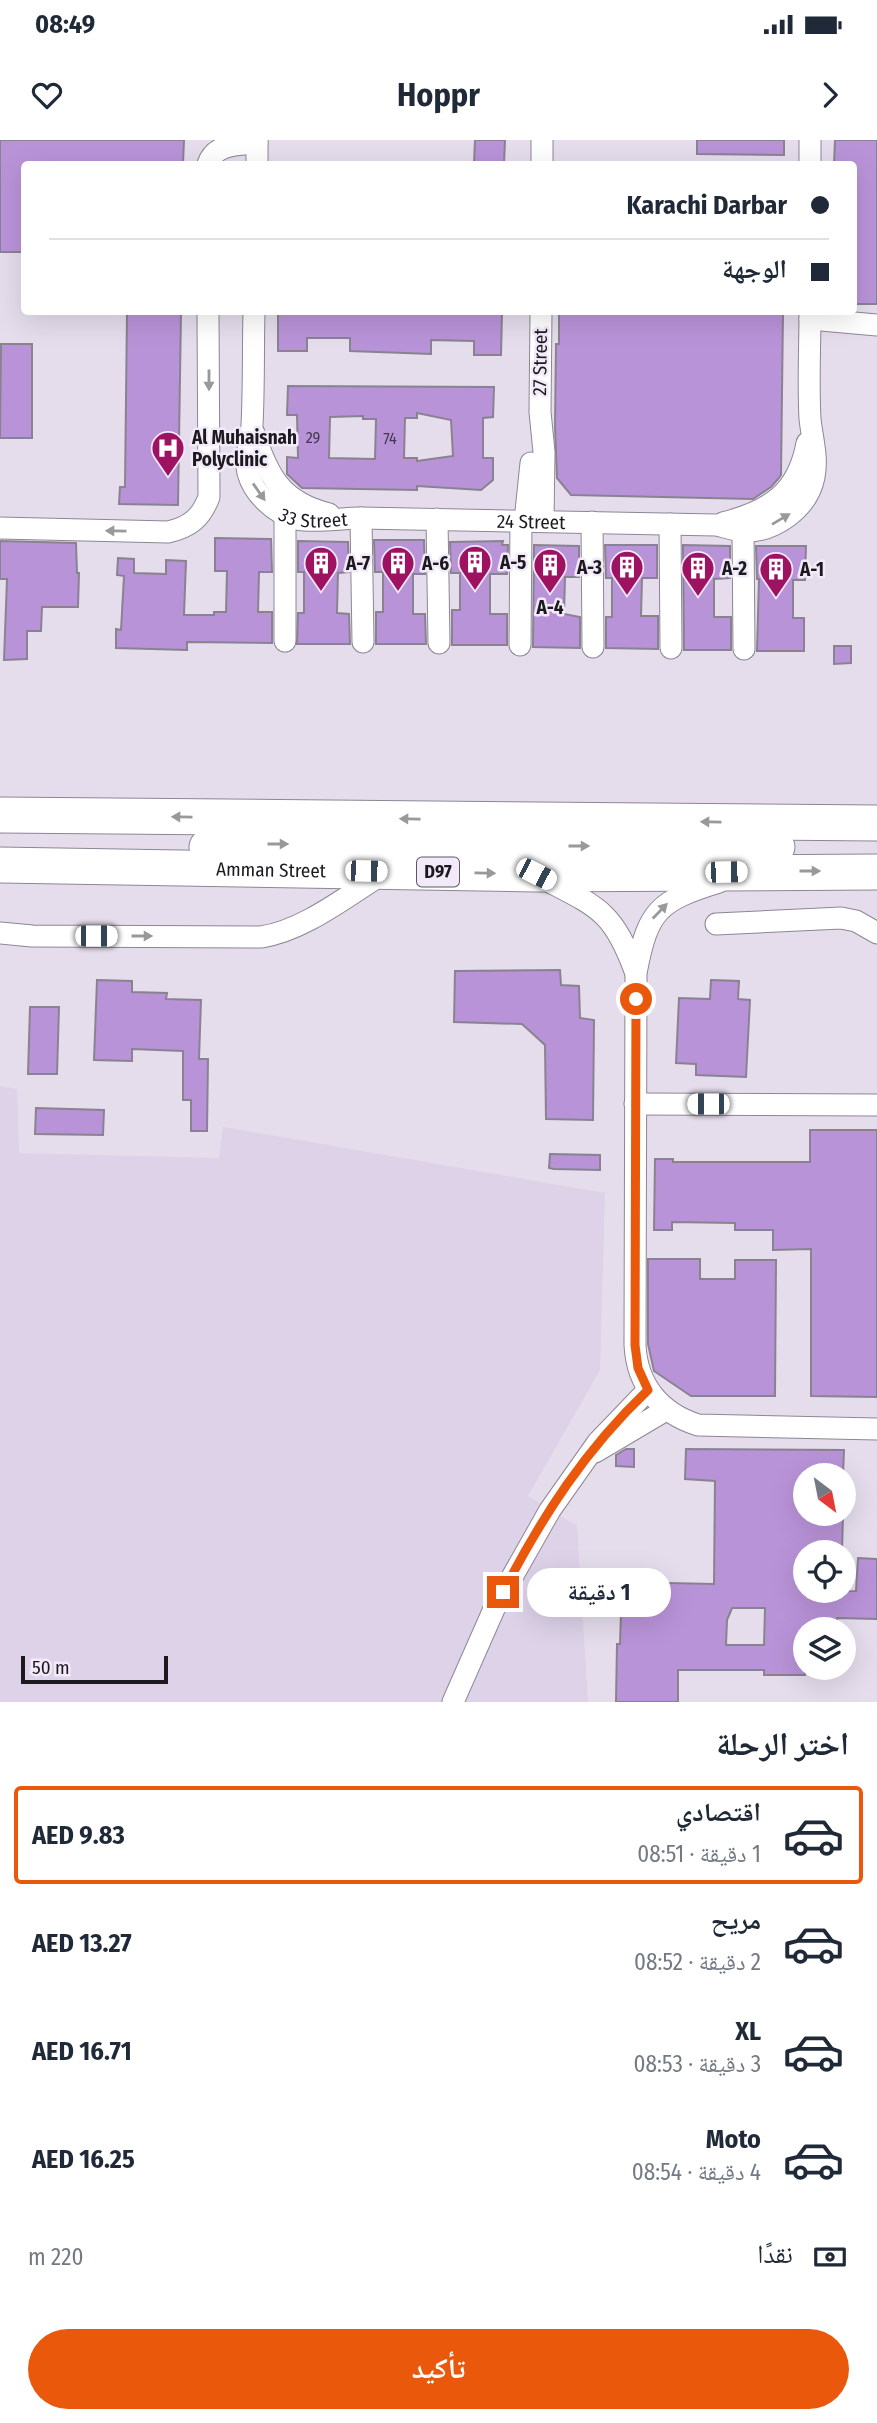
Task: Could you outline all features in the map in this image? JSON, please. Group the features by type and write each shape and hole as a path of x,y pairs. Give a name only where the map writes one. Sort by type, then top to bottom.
{"main road":[{"path":"757,822 804,811 877,807"},
{"path":"0,815 877,823"},
{"path":"65,866 131,855 265,844 877,848"},
{"name":"Amman Street","path":"0,865 536,874 877,872"}],"street":[{"path":"542,140 542,161"},
{"path":"810,140 810,161"},
{"path":"209,161 220,148 257,141 257,161"},
{"path":"0,528 168,532 183,529 195,521 204,510 209,497 208,315"},
{"name":"33 Street","path":"254,315 252,428 247,451 248,474 258,494 275,510 295,519 354,518"},
{"name":"27 Street","path":"520,645 530,521 544,452 540,412 541,315"},
{"path":"810,321 877,326"},
{"name":"24 Street","path":"716,525 760,512 776,502 799,472 805,454 810,420 810,321"},
{"name":"24 Street","path":"354,518 716,525 743,531 763,529 785,519 803,501 814,479 816,454 810,420"},
{"name":"33 Street","path":"252,428 266,468 283,491 307,507 354,518"},
{"path":"285,514 285,640"},
{"path":"354,518 363,642"},
{"path":"437,519 439,643"},
{"path":"592,522 593,646"},
{"path":"670,524 671,648"},
{"path":"743,531 744,649"},
{"path":"0,933 32,936 275,935 301,923 387,871"},
{"path":"753,871 683,893 660,909 645,932 636,973 635,1345 638,1368 648,1390 666,1410 687,1421 710,1427 877,1429"},
{"path":"536,874 584,899 605,914 621,935 636,973"},
{"path":"716,923 841,918 856,921 877,933"},
{"path":"635,1104 877,1105"},
{"path":"453,1702 477,1643 511,1575 550,1510 609,1428 648,1390"},
{"path":"587,1456 666,1410"}],"shaded area":[{"path":"0,1086 17,1089 19,1153 219,1158 223,1127 605,1193 600,1370 528,1496 577,1526 588,1702 0,1702"}],"building":[{"path":"0,140 184,140 183,161 21,161 21,252 0,252"},
{"path":"475,140 505,140 504,161 474,161"},
{"path":"697,140 784,140 784,155 697,154"},
{"path":"835,140 877,140 877,304 857,304 857,161 834,161"},
{"path":"127,315 181,315 178,505 119,504 120,487 125,487"},
{"path":"278,315 502,315 501,355 474,355 474,341 431,340 431,354 350,351 350,338 307,338 307,351 278,351"},
{"path":"559,315 783,315 781,475 771,487 753,499 571,495 557,478 556,344 559,344"},
{"path":"1,344 32,344 32,438 0,438"},
{"path":"288,386 494,387 493,417 483,418 483,458 493,458 493,480 481,490 417,486 417,490 302,488 287,474 287,457 298,458 297,415 287,415","holes":["417,413 451,420 453,456 417,461 417,458 404,458 405,418 417,418","363,416 363,419 376,419 375,459 329,458 330,417"]},
{"path":"215,538 271,539 272,572 259,572 258,612 272,612 272,643 187,642 187,650 116,648 116,629 121,630 124,576 117,575 118,558 134,559 134,573 166,574 166,560 186,561 184,615 214,615 214,612 226,612 227,571 215,571"},
{"name":"A-6","path":"374,540 424,540 425,574 413,574 413,614 425,614 426,644 376,644 376,612 383,612 383,572 375,572"},
{"path":"0,541 76,543 78,607 42,607 41,631 27,631 27,659 4,660 7,579 0,579"},
{"name":"A-7","path":"298,541 348,542 349,572 338,573 337,613 349,614 350,644 297,644 298,613 304,613 304,572 298,572"},
{"name":"A-5","path":"503,541 502,545 508,545 507,574 490,574 490,614 507,614 507,645 452,645 452,610 460,610 460,573 451,573 450,542"},
{"name":"A-4","path":"534,545 579,546 579,577 565,577 564,614 580,617 580,648 533,647"},
{"name":"A-3","path":"605,545 657,545 657,578 642,578 641,616 658,616 658,649 606,648 606,617 612,617 612,578 606,578"},
{"name":"A-2","path":"683,545 730,546 730,578 714,579 714,617 731,617 731,650 684,650"},
{"name":"A-1","path":"756,546 806,546 805,580 793,580 793,618 804,618 804,651 757,651 759,579"},
{"path":"834,646 851,646 851,663 834,664"},
{"path":"560,970 561,985 579,986 580,1018 594,1020 593,1120 546,1119 545,1045 522,1024 454,1022 455,971"},
{"path":"97,980 132,981 132,992 167,993 166,999 201,1000 199,1059 208,1059 207,1131 191,1131 191,1100 183,1100 183,1051 132,1049 132,1061 94,1060"},
{"path":"711,980 739,981 738,999 750,1000 746,1077 696,1075 696,1064 676,1063 679,998 710,999"},
{"path":"30,1007 59,1007 57,1074 28,1074"},
{"path":"36,1108 104,1110 103,1135 35,1134"},
{"path":"810,1130 877,1130 877,1397 811,1396 811,1249 773,1250 773,1230 735,1230 735,1223 672,1222 672,1230 654,1230 655,1159 673,1159 673,1162 810,1162"},
{"path":"550,1154 600,1155 600,1170 549,1168"},
{"path":"648,1259 700,1259 700,1279 735,1279 735,1260 776,1260 775,1396 691,1396 654,1371 648,1344"},
{"path":"626,1449 634,1449 634,1467 616,1466 616,1455"},
{"path":"686,1449 844,1450 843,1463 793,1463 793,1526 843,1526 842,1540 793,1540 793,1603 856,1603 858,1558 877,1559 877,1619 793,1617 793,1675 764,1675 764,1670 678,1670 678,1702 616,1702 622,1582 714,1584 715,1481 685,1479","holes":["732,1608 765,1608 764,1645 726,1645 727,1620"]}],"place":[{"name":"Al Muhaisnah Polyclinic","path":"168,478"},
{"name":"A-5","path":"475,592"},
{"name":"A-7","path":"321,593"},
{"name":"A-6","path":"398,593"},
{"name":"A-4","path":"550,595"},
{"name":"A-3","path":"627,597"},
{"name":"A-2","path":"698,598"},
{"name":"A-1","path":"776,599"}],"route":[{"path":"503,1592 530,1542 578,1469 609,1428 648,1390 638,1368 635,1345 636,999"}]}
